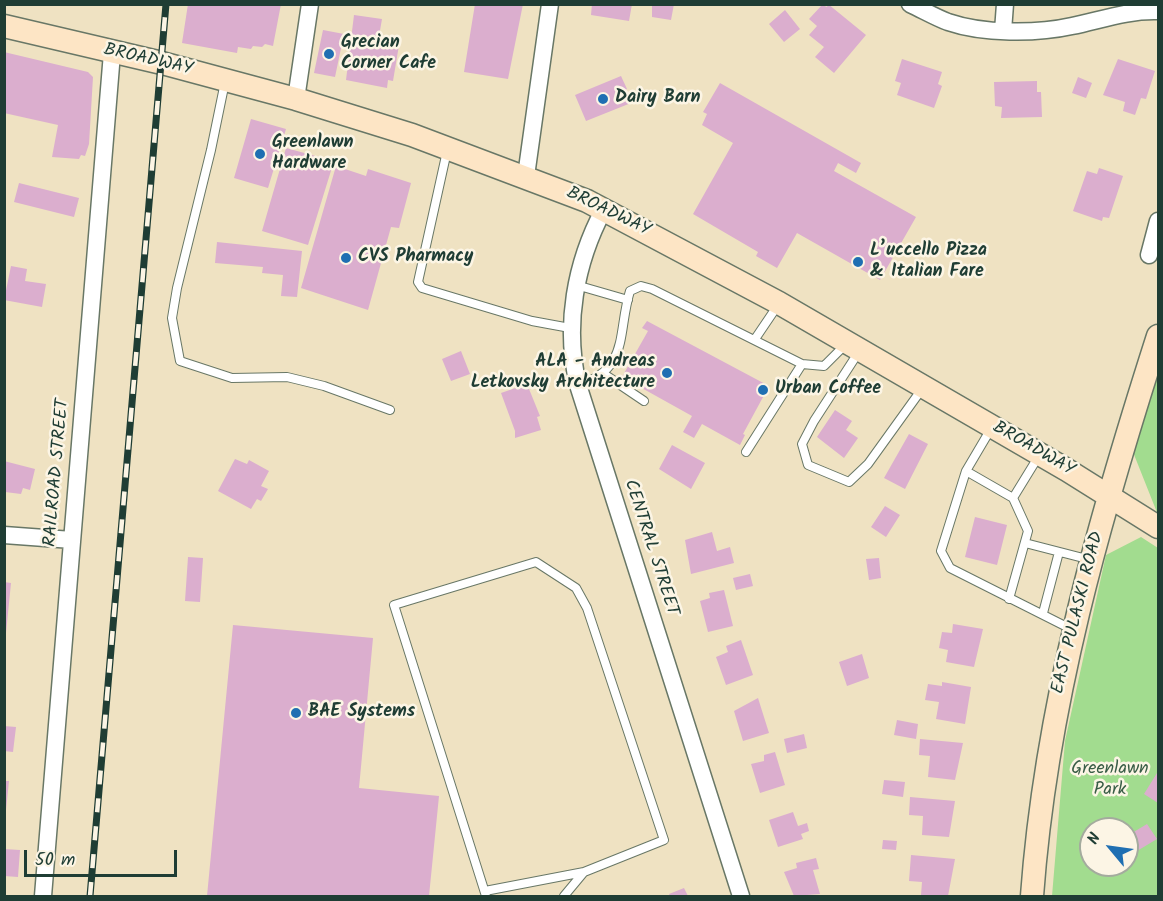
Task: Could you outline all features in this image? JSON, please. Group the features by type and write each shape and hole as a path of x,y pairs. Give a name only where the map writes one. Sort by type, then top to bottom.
{"main road":[{"name":"BROADWAY","path":"4,26 225,79 296,99 447,147 526,176 604,209 854,346 1109,495 1158,527"},
{"name":"EAST PULASKI ROAD","path":"1032,897 1036,838 1050,736 1073,630 1109,495 1158,336"}],"street":[{"path":"296,99 310,4"},
{"path":"526,176 550,4"},
{"path":"910,4 950,22 1003,32 1039,31 1110,16 1158,11"},
{"path":"1003,32 1005,4"},
{"name":"RAILROAD STREET","path":"43,897 112,53"},
{"name":"CENTRAL STREET","path":"604,209 595,226 576,285 570,328 571,356 578,385 741,897"},
{"path":"1149,255 1158,221"},
{"path":"4,535 72,540"}],"lane":[{"path":"225,79 172,318 180,360 232,378 288,377 324,386 390,410"},
{"path":"447,147 418,282 422,288 521,318 570,328"},
{"path":"576,285 628,300"},
{"path":"578,385 604,374 619,346 628,300 633,288 645,287 802,364 824,366 854,346"},
{"path":"755,339 779,303"},
{"path":"854,346 802,444 808,465 849,482 868,464 924,387"},
{"path":"746,452 802,364"},
{"path":"604,374 644,401"},
{"path":"992,426 966,471 940,551 950,568 1073,630"},
{"path":"1013,498 1040,454"},
{"path":"966,471 1013,498 1028,531 1009,599"},
{"path":"1025,543 1091,560"},
{"path":"1043,613 1059,552"},
{"path":"536,562 576,588 588,608 664,840 584,872 485,894 394,605 536,562"},
{"path":"564,897 584,872"}],"green space":[{"path":"1158,360 1158,515 1131,447"},
{"name":"Greenlawn Park","path":"1141,537 1158,548 1158,896 1052,896 1065,741 1106,555"}],"building":[{"path":"188,4 281,4 273,46 265,44 262,47 253,46 251,49 238,47 237,53 182,43"},
{"path":"475,4 523,4 508,79 464,72"},
{"path":"592,4 632,4 629,21 591,15"},
{"path":"652,4 674,4 671,20 652,17"},
{"path":"828,4 866,35 834,73 815,57 824,47 809,35 817,26 809,19 822,5 827,7"},
{"path":"785,10 800,29 784,42 769,24"},
{"path":"354,15 382,19 378,42 399,45 393,81 388,80 387,88 346,80"},
{"name":"Grecian Corner Cafe","path":"323,30 344,34 335,77 314,73"},
{"path":"4,52 88,72 93,77 89,144 85,156 81,155 79,159 52,157 58,125 4,113"},
{"path":"902,59 942,72 938,84 942,86 934,108 897,95 901,83 895,81"},
{"path":"1118,59 1155,71 1146,99 1141,98 1135,115 1123,111 1125,102 1103,95"},
{"name":"Dairy Barn","path":"621,76 627,89 623,91 631,103 586,121 575,95"},
{"path":"1078,77 1092,83 1086,98 1072,93"},
{"path":"1037,81 1037,92 1041,92 1042,117 1001,118 1002,107 995,106 994,82"},
{"path":"720,83 861,163 856,173 838,163 834,171 916,217 880,280 797,233 777,268 756,256 758,252 693,214 733,143 702,125 707,114 703,112"},
{"name":"Greenlawn Hardware","path":"251,119 286,129 268,188 234,178"},
{"path":"286,148 334,161 308,245 262,231"},
{"name":"CVS Pharmacy","path":"336,166 366,176 368,169 411,183 399,228 391,227 368,310 301,288"},
{"path":"1099,168 1123,176 1109,218 1103,217 1102,221 1073,211 1087,171 1097,174"},
{"path":"19,183 79,198 74,217 14,202"},
{"path":"217,242 302,251 297,297 281,296 283,275 262,273 263,267 215,263"},
{"path":"11,266 27,269 25,281 46,284 42,307 4,300"},
{"path":"647,321 769,386 743,434 745,435 740,445 702,424 694,438 683,432 692,416 622,377 648,331 642,328"},
{"path":"461,351 470,374 451,381 442,359"},
{"path":"527,384 540,416 537,417 541,430 515,438 515,431 501,393"},
{"path":"835,410 852,421 846,430 858,438 844,458 817,437"},
{"path":"909,434 928,444 905,489 884,478"},
{"path":"672,445 705,463 691,489 659,469"},
{"path":"235,459 247,464 249,460 269,471 261,486 268,489 261,501 257,499 251,509 218,491"},
{"path":"4,461 35,469 30,490 23,488 21,494 5,492"},
{"path":"885,506 900,515 886,537 871,527"},
{"path":"975,517 1007,525 997,565 965,557"},
{"path":"712,532 717,551 730,547 734,563 691,574 685,540"},
{"path":"188,557 203,558 200,602 185,601"},
{"path":"879,558 881,578 869,580 866,559"},
{"path":"750,574 753,586 736,590 733,578"},
{"path":"4,582 11,583 6,633 4,633"},
{"path":"724,590 733,626 708,632 700,601 710,598 709,593"},
{"path":"953,624 983,629 974,667 946,662 948,650 939,648 942,632 952,633"},
{"name":"BAE Systems","path":"233,625 373,638 359,788 439,796 429,896 207,896"},
{"path":"741,640 753,675 726,685 716,657 728,652 726,646"},
{"path":"862,654 869,678 847,686 839,662"},
{"path":"942,682 971,687 965,724 936,719 939,702 925,700 928,684 942,686"},
{"path":"758,698 769,733 743,741 734,711"},
{"path":"897,720 918,724 916,739 894,735"},
{"path":"4,726 16,727 13,752 4,751"},
{"path":"804,734 807,748 787,753 784,739"},
{"path":"920,739 963,743 955,780 928,777 930,756 919,755"},
{"path":"775,752 785,785 760,793 751,764 764,761 764,755"},
{"path":"1158,774 1158,803 1144,794"},
{"path":"884,780 905,782 903,797 882,794"},
{"path":"4,781 9,781 6,810 4,810"},
{"path":"910,797 955,801 949,837 922,835 923,816 909,815"},
{"path":"793,812 798,826 807,823 809,831 801,834 803,839 778,847 769,820"},
{"path":"1147,824 1157,839 1139,850 1139,829"},
{"path":"883,840 897,841 896,850 882,849"},
{"path":"4,849 20,850 18,877 4,876"},
{"path":"911,855 955,859 948,896 921,895 922,882 909,881"},
{"path":"816,858 819,869 813,870 820,894 794,896 784,872 797,868 796,863"},
{"path":"684,888 688,896 670,896 669,894"}],"railway":[{"path":"90,896 166,4"}],"place":[{"name":"Grecian Corner Cafe","path":"329,54"},
{"name":"Dairy Barn","path":"603,99"},
{"name":"Greenlawn Hardware","path":"260,154"},
{"name":"CVS Pharmacy","path":"346,258"},
{"name":"L’uccello Pizza & Italian Fare","path":"858,262"},
{"name":"ALA - Andreas Letkovsky Architecture","path":"667,373"},
{"name":"Urban Coffee","path":"763,390"},
{"name":"BAE Systems","path":"296,713"}]}
